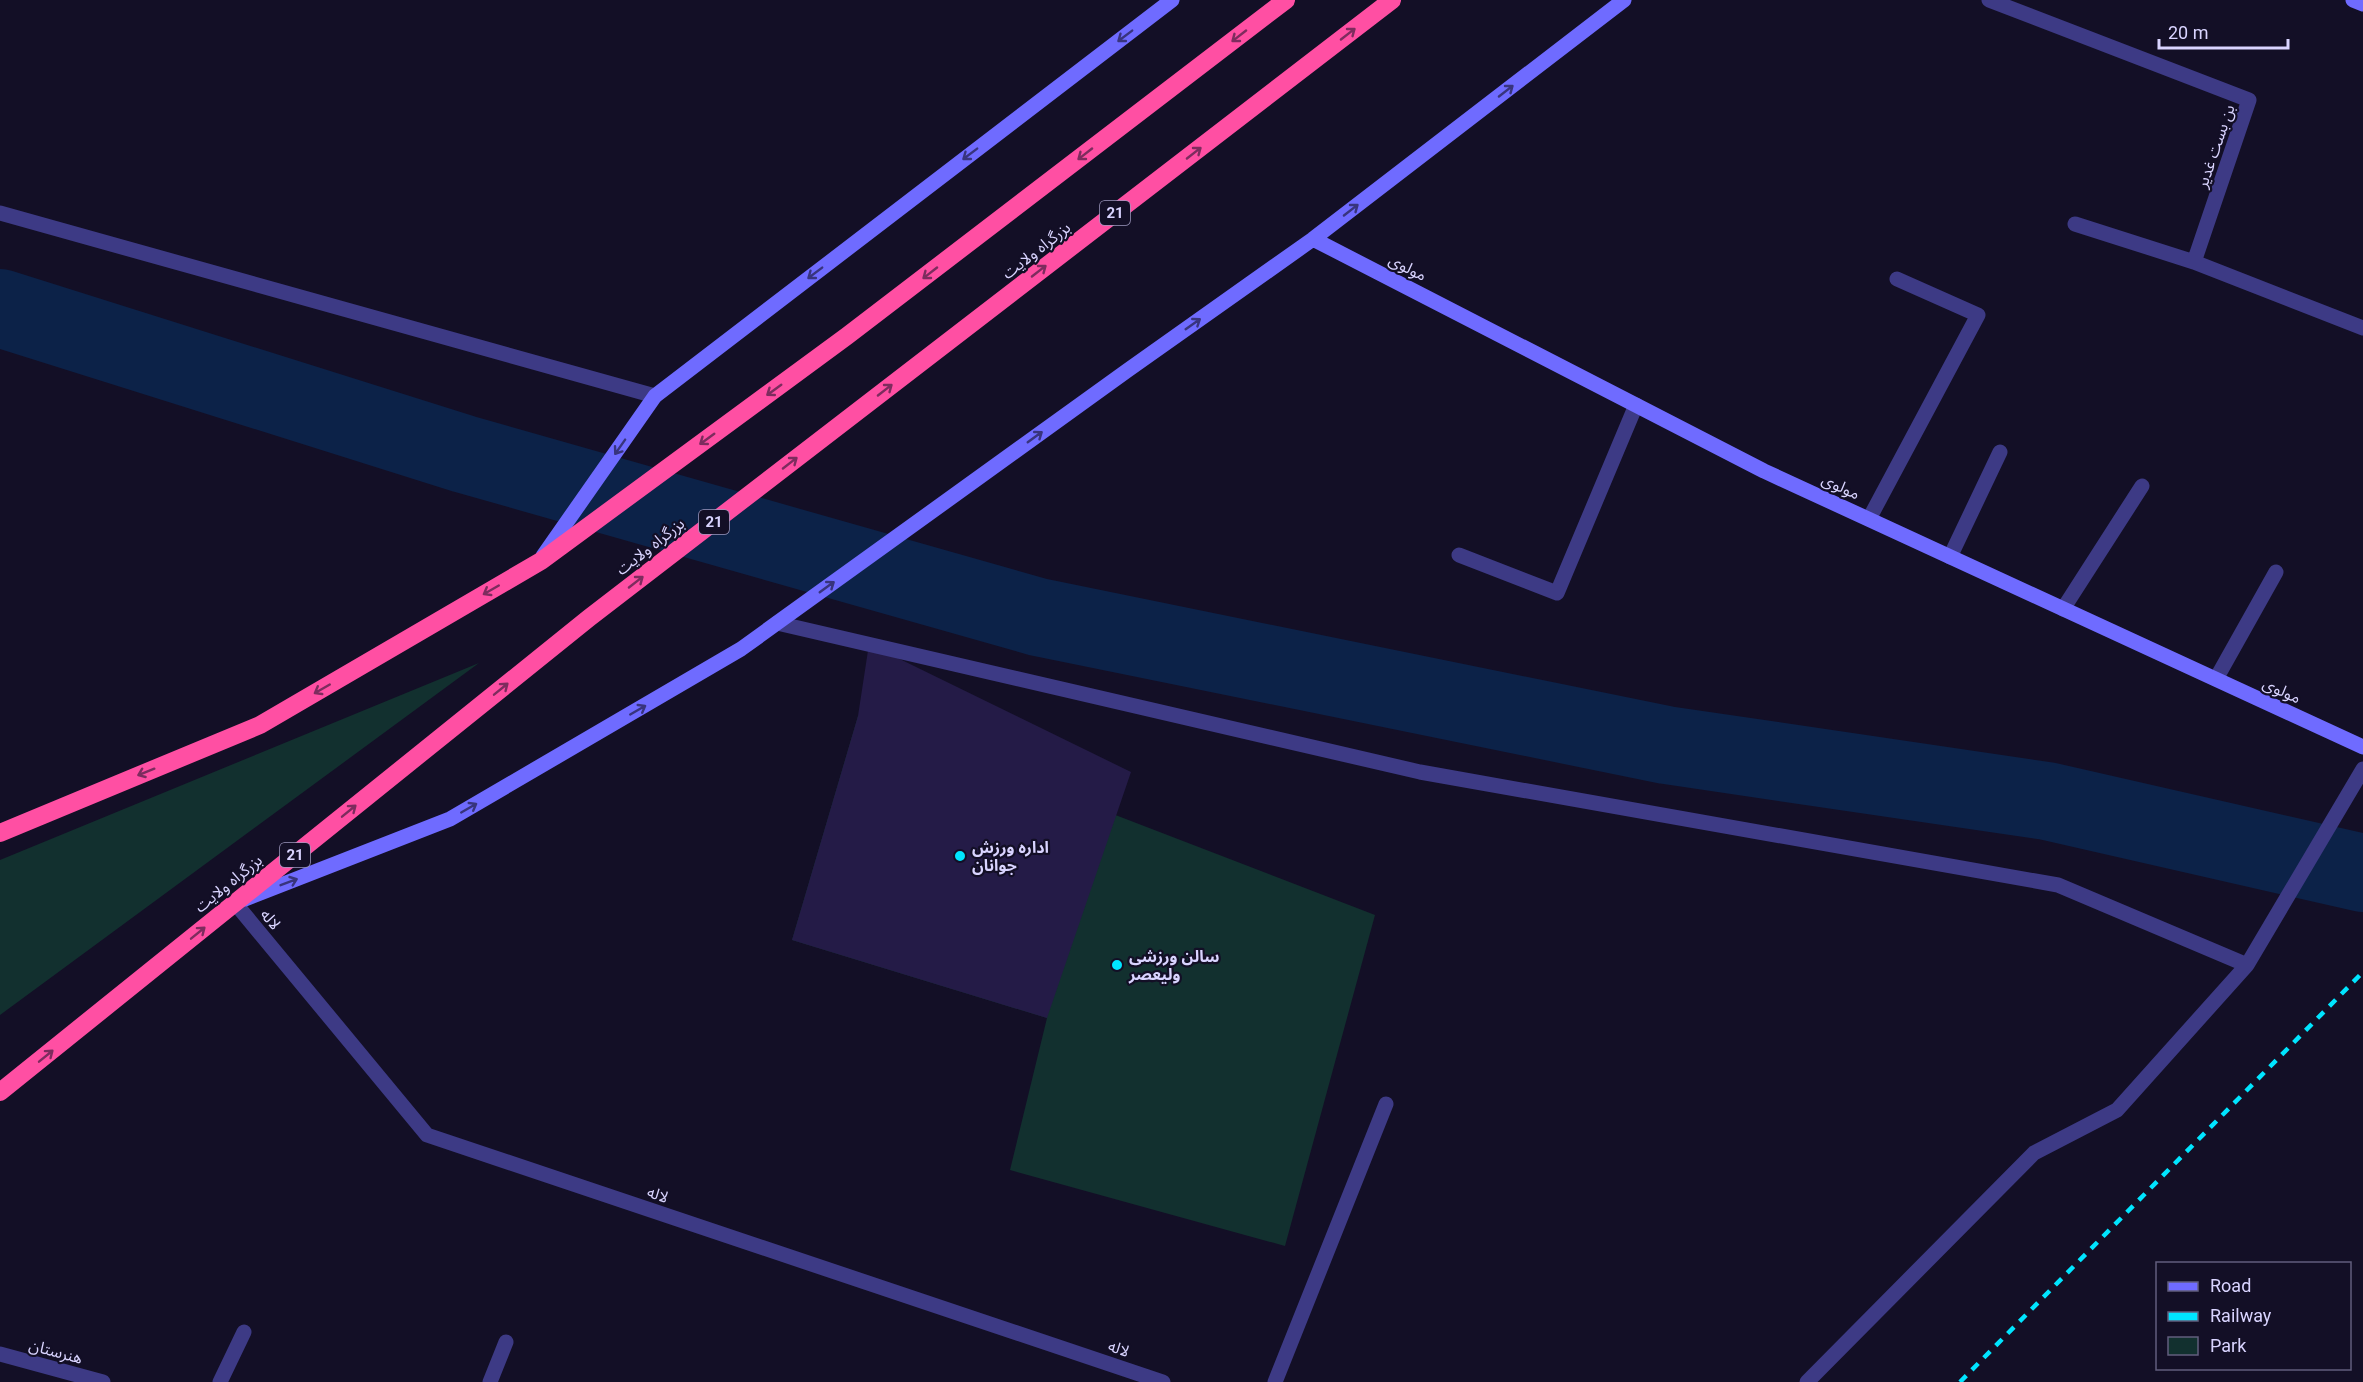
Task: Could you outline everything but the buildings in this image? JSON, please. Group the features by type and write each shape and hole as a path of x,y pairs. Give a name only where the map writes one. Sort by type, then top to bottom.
{"highway":[{"path":"0,832 260,725 540,561 848,336 1286,0"},
{"name":"بزرگراه ولایت","path":"0,1092 589,618 1392,0"}],"street":[{"path":"540,561 654,397 1172,0"},
{"path":"235,903 450,819 741,649 1313,239 1624,0"},
{"name":"بن بست غدیر","path":"1989,0 2249,100 2194,262"},
{"path":"2353,0 2363,4"},
{"path":"0,213 654,397"},
{"path":"2075,224 2194,262 2363,328"},
{"name":"مولوی","path":"1313,239 1764,471 2363,747"},
{"path":"1869,519 1978,315 1897,279"},
{"path":"1459,555 1557,593 1636,405"},
{"path":"1950,556 2000,452"},
{"path":"2063,609 2142,486"},
{"path":"2216,679 2276,572"},
{"path":"778,622 1420,771 2058,885 2248,963"},
{"path":"1807,1382 2034,1153 2117,1110 2248,963 2363,769"},
{"name":"لاله","path":"235,903 427,1135 1163,1382"},
{"path":"1275,1382 1386,1104"},
{"path":"220,1382 244,1332"},
{"path":"490,1382 506,1342"},
{"name":"هنرستان","path":"0,1354 103,1382"}],"green space":[{"path":"479,663 0,1015 0,860"},
{"name":"سالن ورزشی ولیعصر","path":"858,716 1375,915 1285,1246 1010,1170 1047,1018 792,940"}],"waterway":[{"path":"0,308 464,454 1038,617 1666,745 2047,801 2363,873"}],"railway":[{"path":"1960,1382 2363,972"}],"place":[{"name":"اداره ورزش جوانان","path":"960,856"},
{"name":"سالن ورزشی ولیعصر","path":"1117,965"}]}
